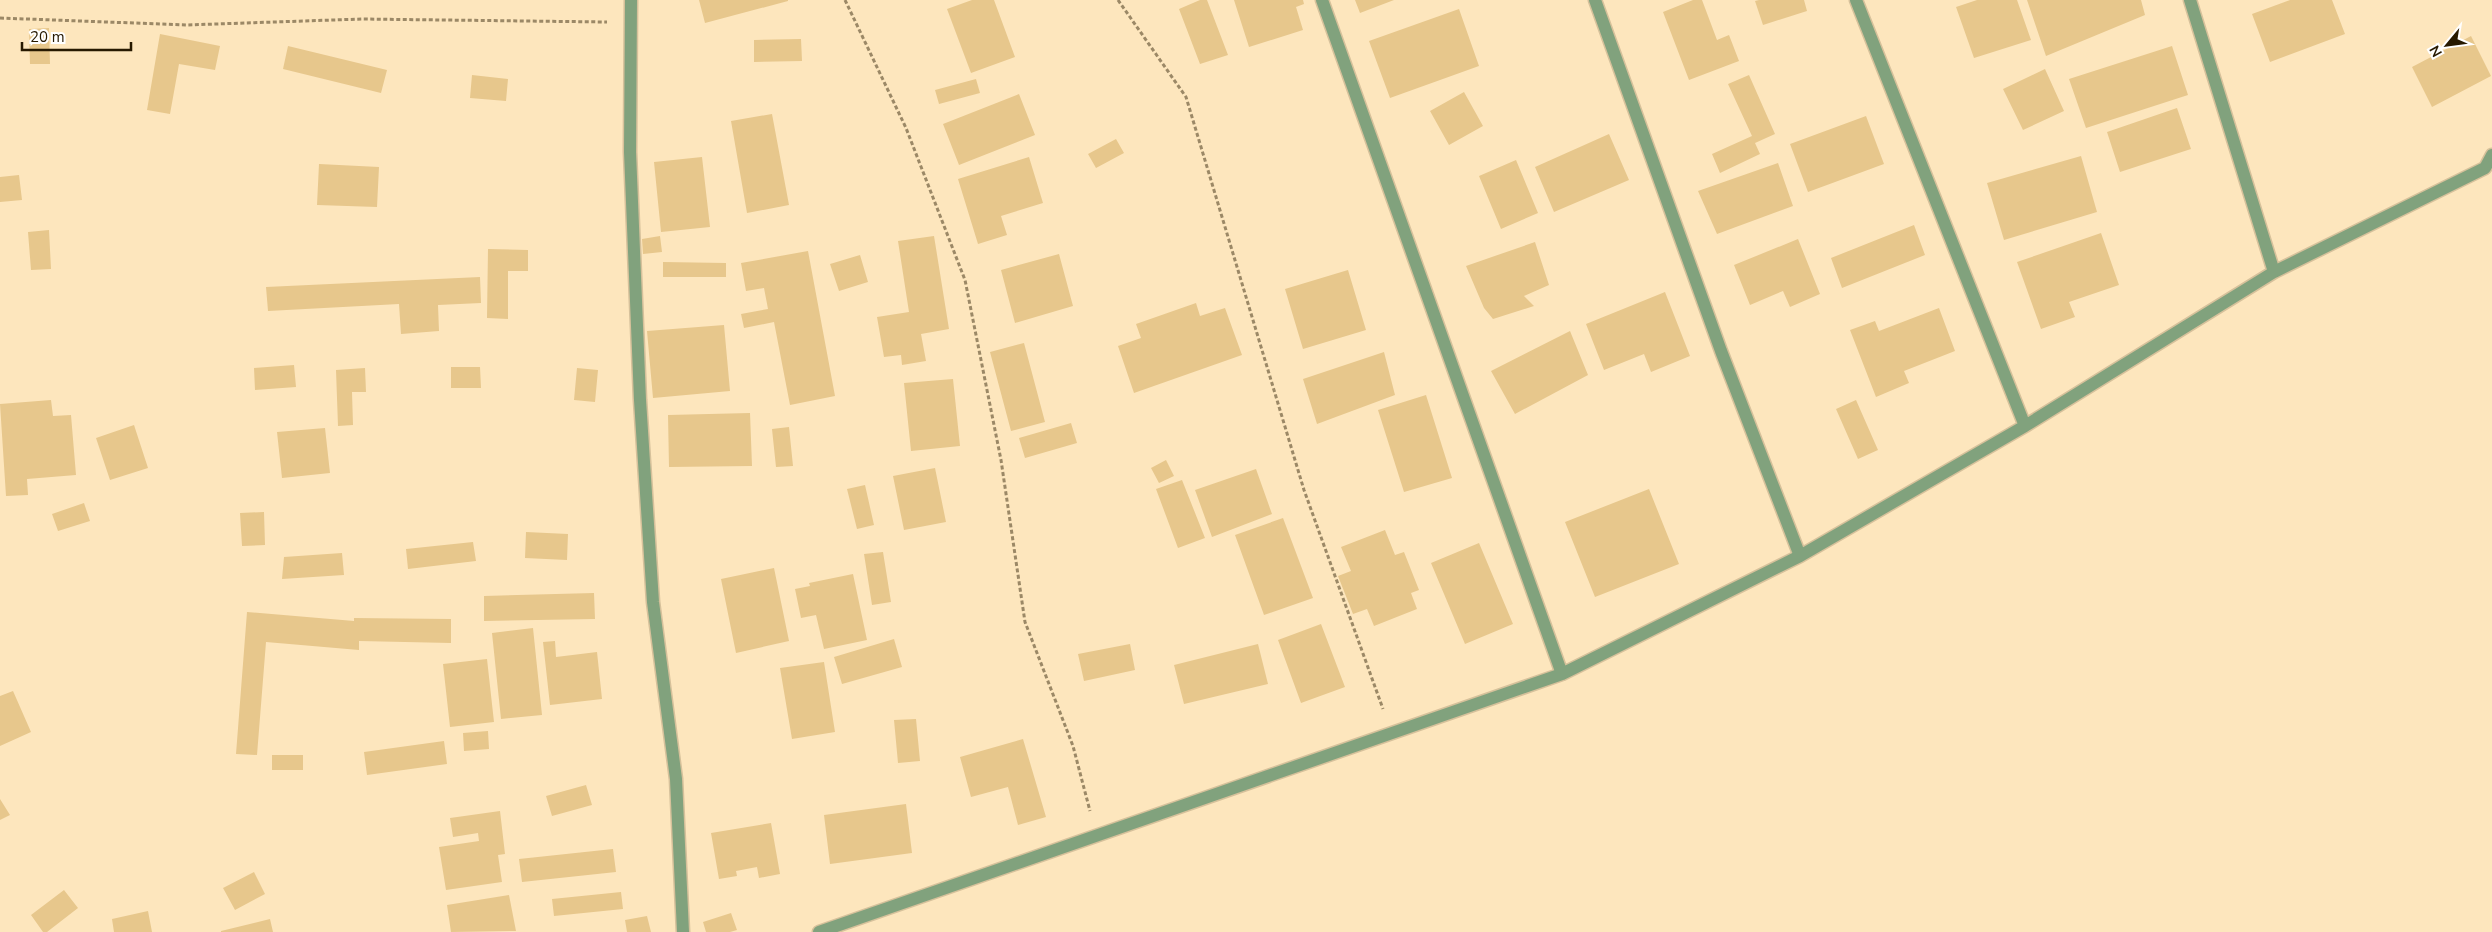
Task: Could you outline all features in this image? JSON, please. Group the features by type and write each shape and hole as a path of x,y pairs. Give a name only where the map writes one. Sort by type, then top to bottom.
{"street":[{"path":"631,0 630,152 640,400 653,602 676,779 683,932"},
{"path":"1322,0 1562,674"},
{"path":"1595,0 1694,277 1800,556"},
{"path":"1856,0 2025,426"},
{"path":"2190,0 2274,272"},
{"path":"819,932 1562,674 1800,556 2025,426 2274,272 2488,168 2492,155"}],"path":[{"path":"845,0 906,128 965,280 1001,460 1025,622 1073,746 1096,835"},
{"path":"1118,0 1186,97 1304,490 1392,733"},
{"path":"0,18 186,24 362,19 632,22"}],"building":[{"path":"699,0 788,0 788,1 705,23"},
{"path":"972,0 994,0 1015,57 971,73 947,9"},
{"path":"1200,0 1207,0 1228,55 1200,64 1179,9"},
{"path":"1234,0 1303,0 1304,4 1296,7 1303,30 1249,47"},
{"path":"1355,0 1394,0 1360,13"},
{"path":"1693,0 1702,0 1717,40 1729,35 1739,61 1689,80 1663,12"},
{"path":"1804,0 1807,11 1763,25 1755,1"},
{"path":"1977,0 2017,0 2031,40 1974,58 1956,7"},
{"path":"2027,0 2141,0 2145,15 2046,56"},
{"path":"2290,0 2332,0 2345,34 2270,62 2252,14"},
{"path":"1459,9 1479,66 1390,98 1369,41"},
{"path":"49,28 50,64 30,64 29,29"},
{"path":"160,34 220,46 215,70 179,64 170,114 147,110"},
{"path":"2471,36 2491,76 2432,107 2412,67"},
{"path":"801,39 802,61 754,62 754,40"},
{"path":"288,46 387,70 381,93 283,69"},
{"path":"2172,46 2188,95 2086,128 2069,79"},
{"path":"2045,69 2064,111 2023,130 2003,89"},
{"path":"472,75 508,79 506,101 470,98"},
{"path":"1749,75 1775,134 1755,143 1760,154 1720,173 1712,154 1752,136 1728,84"},
{"path":"976,79 980,93 939,104 935,90"},
{"path":"1464,92 1483,126 1449,145 1430,111"},
{"path":"1019,94 1035,135 959,165 943,124"},
{"path":"2177,108 2191,149 2120,172 2107,132"},
{"path":"772,114 789,205 747,213 731,121"},
{"path":"1866,116 1884,164 1808,192 1790,144"},
{"path":"1609,134 1629,180 1554,212 1535,167"},
{"path":"1116,139 1124,153 1096,168 1088,154"},
{"path":"2081,156 2097,212 2004,240 1987,183"},
{"path":"702,157 710,227 661,232 654,162"},
{"path":"1029,157 1043,203 1001,216 1007,235 978,244 958,179"},
{"path":"1516,160 1538,213 1501,229 1479,176"},
{"path":"1778,163 1793,206 1717,234 1698,191"},
{"path":"319,164 379,167 377,207 317,205"},
{"path":"19,175 22,200 0,202 0,177"},
{"path":"1914,225 1925,255 1842,288 1831,258"},
{"path":"49,230 51,269 31,270 28,232"},
{"path":"2101,233 2119,285 2069,302 2075,317 2041,329 2017,262"},
{"path":"660,236 662,252 643,254 642,239"},
{"path":"934,236 949,329 921,334 926,361 902,365 901,355 884,357 877,317 909,312 898,241"},
{"path":"1798,239 1820,294 1790,307 1783,291 1750,305 1734,265"},
{"path":"1535,242 1549,285 1524,296 1534,306 1493,319 1484,308 1466,266"},
{"path":"488,249 528,250 528,271 508,271 508,319 487,318"},
{"path":"808,251 835,396 790,405 774,322 744,328 741,314 768,309 764,288 746,291 741,263"},
{"path":"1059,254 1073,306 1015,323 1001,270"},
{"path":"860,255 868,282 839,291 830,264"},
{"path":"663,262 726,263 726,277 663,277"},
{"path":"1348,270 1366,330 1303,349 1285,289"},
{"path":"480,277 481,303 438,305 439,331 401,334 399,304 268,311 266,287"},
{"path":"1665,292 1690,356 1651,372 1644,354 1604,370 1586,324"},
{"path":"1196,303 1200,316 1225,308 1242,355 1134,393 1118,346 1141,338 1136,324"},
{"path":"1939,308 1955,351 1904,371 1909,383 1876,397 1850,330 1875,321 1879,331"},
{"path":"724,325 730,391 653,398 647,331"},
{"path":"1570,331 1588,375 1515,414 1491,371"},
{"path":"1024,343 1045,422 1011,431 990,352"},
{"path":"1384,352 1395,395 1317,424 1303,379"},
{"path":"294,365 296,387 255,390 254,368"},
{"path":"451,367 480,367 481,388 451,388"},
{"path":"365,368 366,392 352,392 353,425 338,426 336,370"},
{"path":"577,368 598,370 595,402 574,400"},
{"path":"953,379 960,446 911,451 904,383"},
{"path":"1426,395 1452,478 1404,492 1378,410"},
{"path":"51,400 53,416 71,415 76,475 27,479 28,495 6,496 0,404"},
{"path":"1856,400 1878,450 1858,459 1836,409"},
{"path":"750,413 752,466 669,467 668,415"},
{"path":"1071,423 1077,443 1025,458 1019,438"},
{"path":"134,425 148,468 110,480 96,438"},
{"path":"789,427 793,466 776,467 772,429"},
{"path":"325,428 330,473 282,478 277,432"},
{"path":"1166,460 1174,476 1159,483 1151,468"},
{"path":"935,468 946,522 904,530 893,476"},
{"path":"1256,469 1272,514 1212,537 1195,490"},
{"path":"1182,480 1205,538 1178,548 1156,489"},
{"path":"865,485 874,525 857,529 847,489"},
{"path":"1649,489 1679,564 1595,597 1565,522"},
{"path":"84,503 90,521 58,531 52,514"},
{"path":"264,512 265,545 242,546 240,513"},
{"path":"1283,518 1313,598 1264,615 1235,535"},
{"path":"1385,530 1395,555 1404,552 1419,590 1411,593 1417,609 1374,626 1367,609 1353,614 1338,576 1351,571 1341,547"},
{"path":"526,532 568,534 567,560 525,558"},
{"path":"473,542 476,561 408,569 406,549"},
{"path":"1479,543 1513,624 1465,644 1431,563"},
{"path":"883,552 891,602 872,605 864,554"},
{"path":"342,553 344,575 282,579 284,557"},
{"path":"774,568 789,641 736,653 721,579"},
{"path":"853,574 867,640 824,649 816,615 801,618 795,589 810,586 809,583"},
{"path":"594,593 595,619 484,621 484,596"},
{"path":"247,612 354,621 354,618 451,619 451,643 359,641 359,650 266,642 257,755 236,754"},
{"path":"1321,624 1345,687 1301,703 1278,640"},
{"path":"533,628 542,715 501,719 492,633"},
{"path":"894,639 902,667 842,684 834,657"},
{"path":"555,641 556,657 597,652 602,699 550,705 543,642"},
{"path":"1130,644 1135,670 1084,681 1078,654"},
{"path":"1258,644 1268,684 1184,704 1174,665"},
{"path":"487,659 494,722 450,727 443,664"},
{"path":"824,662 835,732 792,739 780,668"},
{"path":"13,691 31,732 0,746 0,696"},
{"path":"916,719 920,761 898,763 894,720"},
{"path":"488,731 489,749 464,751 463,733"},
{"path":"1023,739 1046,817 1018,825 1008,787 971,797 960,757"},
{"path":"444,741 447,764 367,775 364,752"},
{"path":"272,755 303,755 303,770 272,770"},
{"path":"586,785 592,805 552,816 546,796"},
{"path":"0,799 10,815 0,820"},
{"path":"906,804 912,853 830,864 824,815"},
{"path":"500,811 505,854 498,855 502,882 446,890 439,847 479,841 478,833 453,837 450,818"},
{"path":"771,823 780,874 759,878 757,867 736,871 737,876 719,879 711,833"},
{"path":"613,849 616,872 522,882 519,859"},
{"path":"254,872 265,894 235,910 223,888"},
{"path":"64,890 78,908 47,932 43,932 31,915"},
{"path":"621,892 623,909 554,916 552,899"},
{"path":"509,895 516,931 451,932 447,905"},
{"path":"148,911 152,932 114,932 112,919"},
{"path":"731,913 737,930 730,932 706,932 703,922"},
{"path":"647,916 651,932 627,932 625,920"},
{"path":"270,919 273,932 221,932 221,931"}]}
